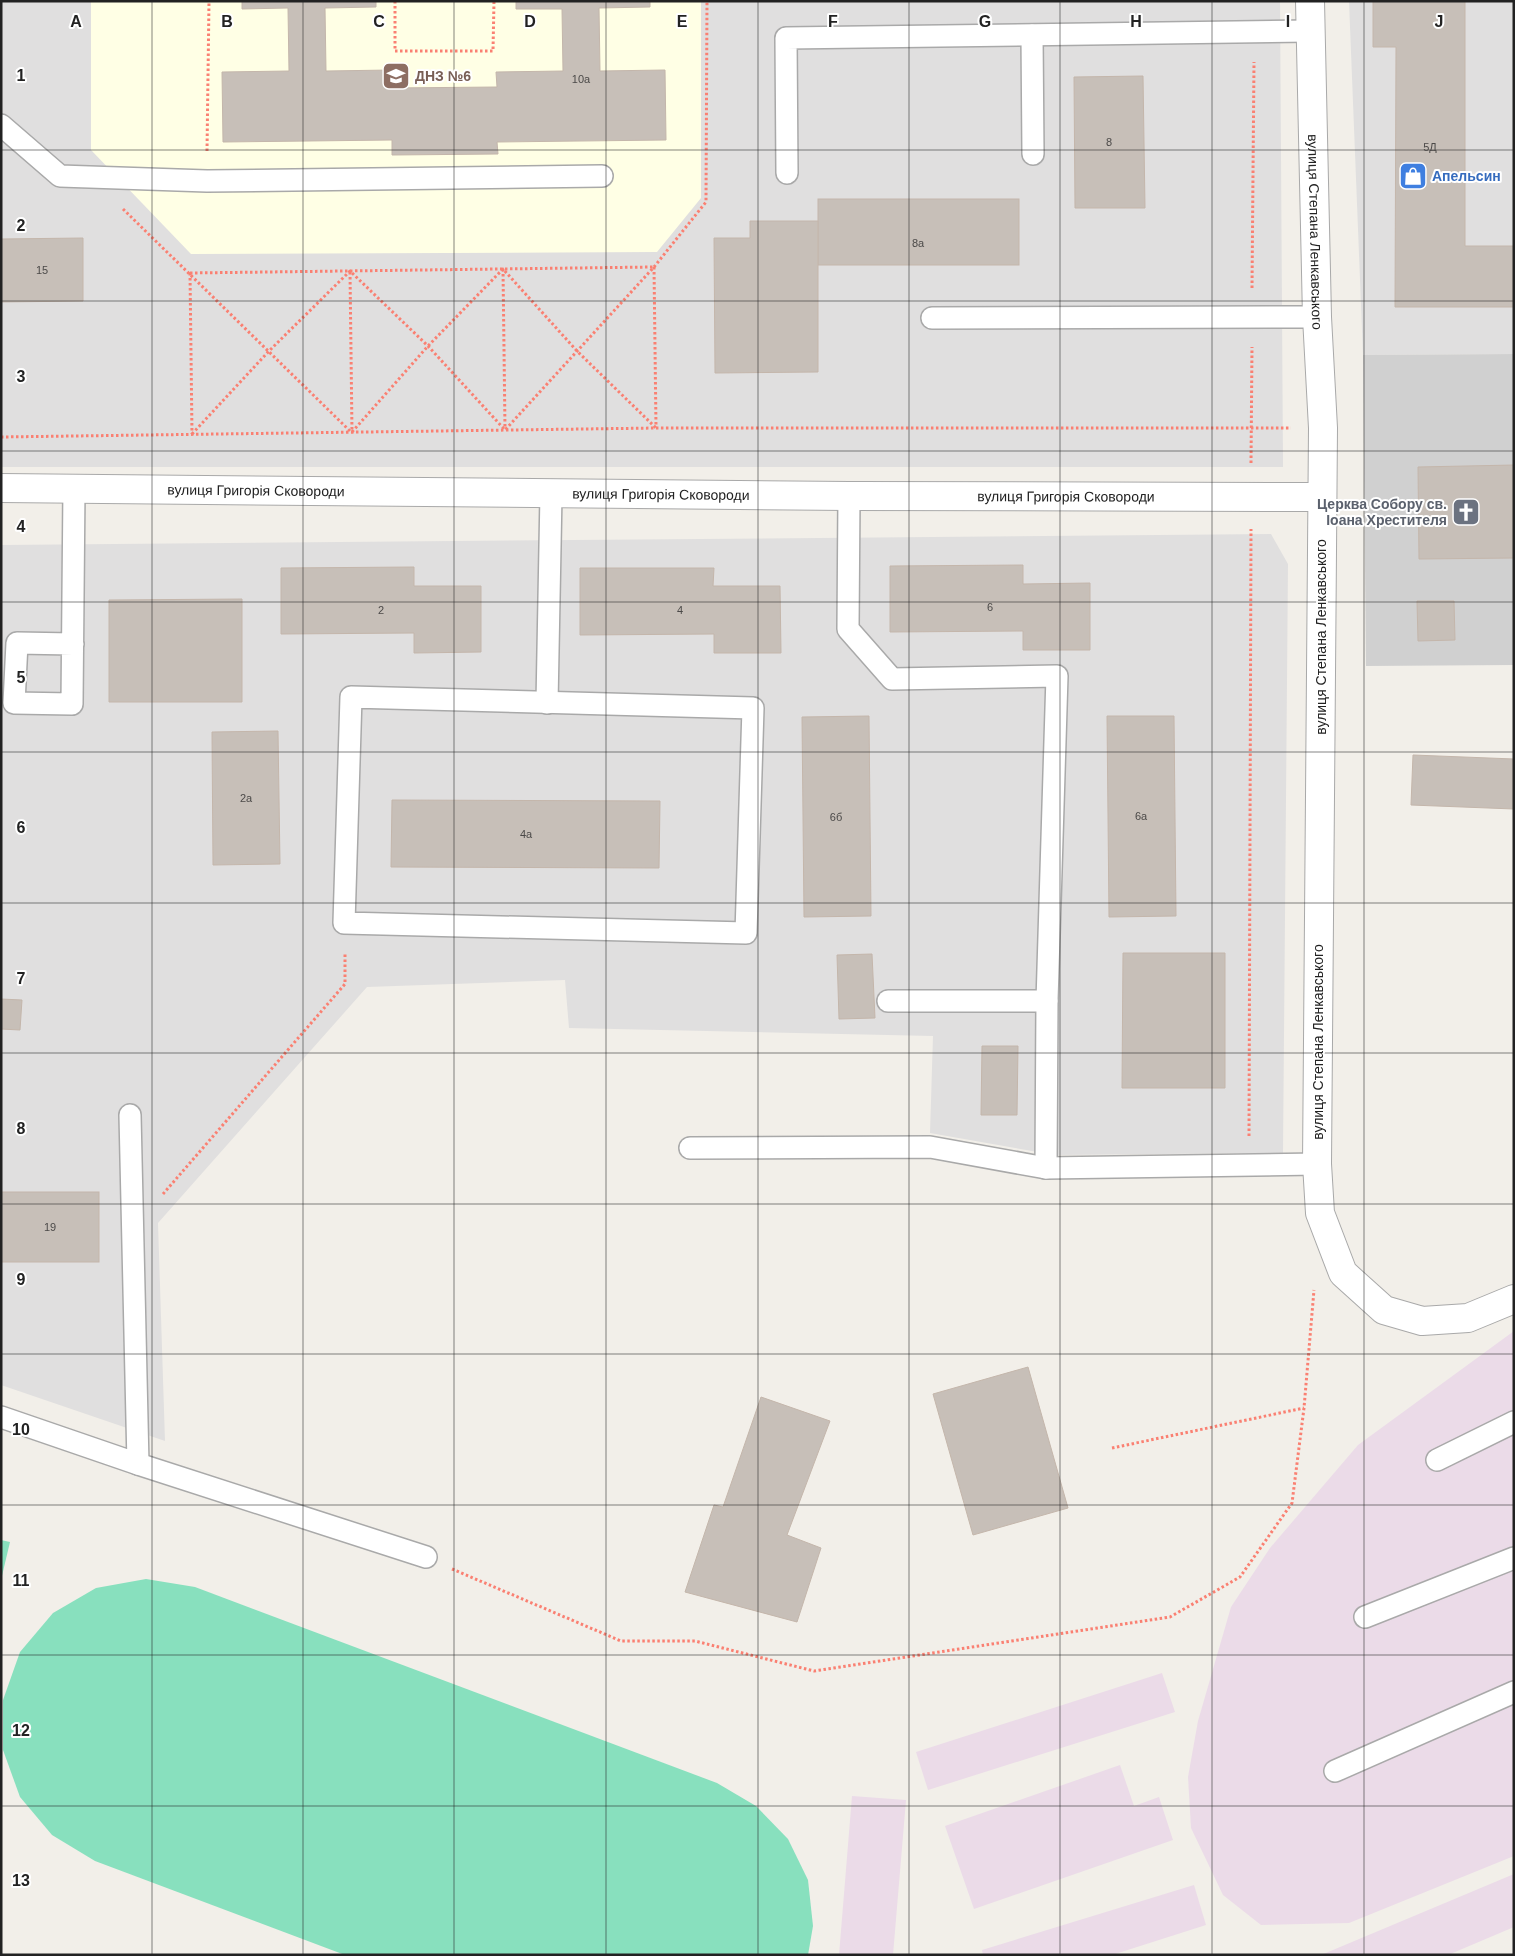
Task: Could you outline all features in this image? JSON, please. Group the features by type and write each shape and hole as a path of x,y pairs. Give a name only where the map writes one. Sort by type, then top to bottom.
{"street":[{"name":"вулиця Степана Ленкавського","path":"1310,1 1309,31 1317,317 1324,428 1317,1164 1320,1213 1343,1273 1384,1310 1422,1321 1468,1318 1514,1298"},
{"name":"вулиця Григорія Сковороди","path":"1,488 551,494 1322,497"}],"lane":[{"path":"787,173 786,38 1309,31"},
{"path":"1032,35 1033,154"},
{"path":"1,125 60,176 207,181 602,176"},
{"path":"932,318 1317,317"},
{"path":"74,488 74,644"},
{"path":"547,703 551,494"},
{"path":"849,496 848,629 892,679 1057,676 1047,1001 1046,1168"},
{"path":"351,698 547,703 753,708 746,934 344,923 351,698"},
{"path":"888,1001 1047,1001"},
{"path":"130,1115 138,1464"},
{"path":"690,1148 930,1147 1046,1168 1317,1164"},
{"path":"1,1417 138,1464 420,1555"},
{"path":"1437,1460 1514,1422"},
{"path":"1365,1617 1514,1558"},
{"path":"1335,1771 1514,1692"}],"path":[{"path":"207,181 209,1"},
{"path":"395,1 395,50 493,51 494,1"},
{"path":"505,430 654,267 706,202 707,1"},
{"path":"1248,1165 1254,32"},
{"path":"90,178 352,432"},
{"path":"190,273 654,267"},
{"path":"654,267 656,428"},
{"path":"352,432 428,346 503,269"},
{"path":"503,269 577,351 656,428"},
{"path":"503,269 505,430"},
{"path":"350,271 428,346 505,430"},
{"path":"192,434 269,351 350,271"},
{"path":"350,271 352,432"},
{"path":"190,273 192,434"},
{"path":"1,437 656,428 1324,428"},
{"path":"133,1228 345,984 344,923"},
{"path":"420,1555 620,1641 695,1641 814,1672 1170,1617 1240,1577 1292,1503 1304,1408 1314,1282"},
{"path":"1112,1448 1304,1408"}],"shaded area":[{"path":"1,1 1280,1 1283,467 1,467"},
{"name":"ДНЗ №6","path":"91,1 701,1 701,198 657,252 191,254 91,150"},
{"path":"1349,1 1514,1 1514,354 1363,355"},
{"path":"1514,354 1514,665 1366,666 1363,355"},
{"path":"1271,534 1288,564 1283,1153 1055,1155 930,1133 933,1036 569,1028 565,980 367,987 158,1223 165,1441 1,1385 1,545"},
{"path":"1514,1331 1514,1856 1349,1923 1261,1925 1223,1895 1191,1828 1188,1777 1198,1721 1231,1607 1270,1548 1358,1445"},
{"path":"1162,1673 1175,1712 928,1790 916,1752"},
{"path":"1120,1765 1134,1806 1159,1797 1173,1840 974,1909 945,1826"},
{"path":"852,1796 906,1800 893,1955 839,1955"},
{"path":"1514,1874 1514,1927 1448,1955 1321,1955"},
{"path":"1194,1885 1206,1925 1112,1955 983,1955 982,1950"}],"green space":[{"path":"1,1540 10,1542 1,1580"},
{"path":"146,1579 195,1587 717,1783 756,1806 788,1839 808,1880 813,1926 808,1955 345,1955 95,1861 52,1835 20,1797 3,1750 3,1700 20,1652 53,1613 96,1588"}],"building":[{"path":"242,1 376,1 376,7 325,8 326,71 391,70 391,88 497,87 496,72 563,71 562,9 516,9 516,1 650,1 650,7 599,8 600,71 665,70 666,140 497,142 498,154 392,155 392,140 223,142 222,72 289,71 288,8 242,9"},
{"path":"1373,1 1465,1 1465,246 1514,246 1514,307 1395,307 1396,47 1373,47"},
{"path":"1143,76 1145,208 1075,208 1074,77"},
{"path":"818,199 1019,199 1019,265 818,265"},
{"path":"750,221 818,221 818,372 715,373 714,238 750,238"},
{"path":"83,238 83,301 1,302 1,239"},
{"name":"Церква Собору св. Іоана Хрестителя","path":"1514,465 1514,558 1419,559 1418,467"},
{"path":"1023,565 1023,584 1090,583 1090,650 1023,650 1023,631 890,632 890,566"},
{"path":"414,567 414,586 481,586 481,652 414,653 414,633 281,634 281,568"},
{"path":"580,568 714,568 713,586 780,586 781,653 714,653 714,634 580,635"},
{"path":"242,599 242,702 109,702 109,600"},
{"path":"1417,601 1454,601 1455,640 1418,641"},
{"path":"869,716 871,916 804,917 802,717"},
{"path":"1107,716 1174,716 1176,916 1109,917"},
{"path":"278,731 280,864 213,865 212,732"},
{"path":"1413,755 1514,759 1514,809 1411,805"},
{"path":"392,800 660,801 659,868 391,867"},
{"path":"1123,953 1225,953 1225,1088 1122,1088"},
{"path":"872,954 875,1018 839,1019 837,955"},
{"path":"1,999 22,1000 20,1030 1,1029"},
{"path":"982,1046 1018,1046 1017,1115 981,1115"},
{"path":"1,1192 99,1192 99,1262 1,1262"},
{"path":"1028,1367 1068,1508 973,1535 933,1394"},
{"path":"761,1397 830,1421 787,1535 821,1548 797,1622 685,1592 714,1505 723,1507"}],"place":[{"name":"ДНЗ №6","path":"396,76"},
{"name":"Апельсин","path":"1413,176"},
{"name":"Церква Собору св. Іоана Хрестителя","path":"1466,512"}]}
